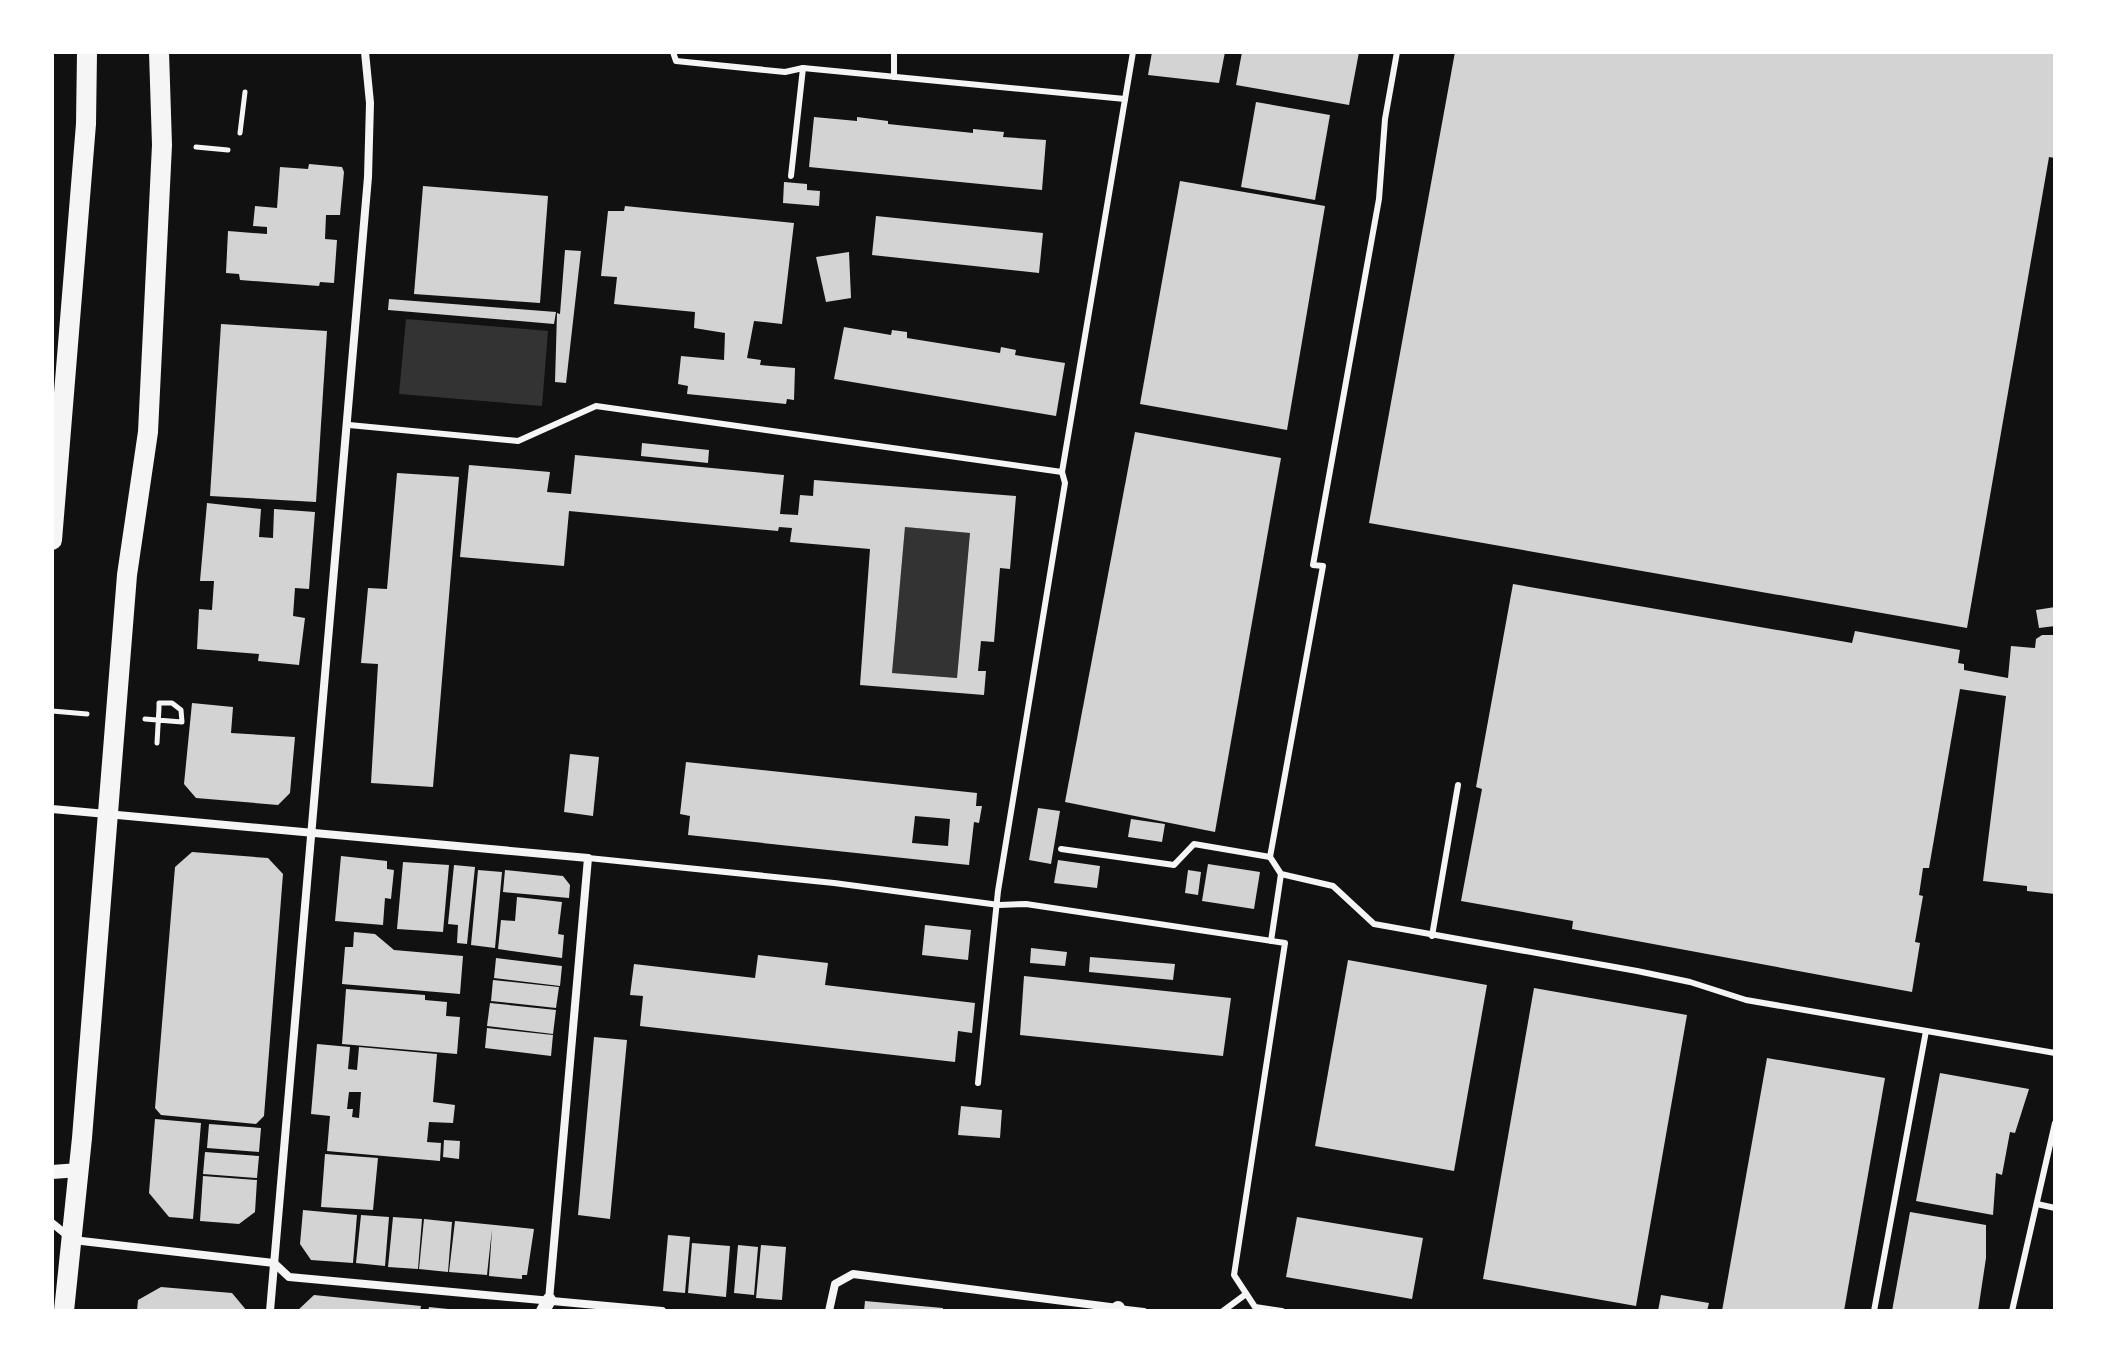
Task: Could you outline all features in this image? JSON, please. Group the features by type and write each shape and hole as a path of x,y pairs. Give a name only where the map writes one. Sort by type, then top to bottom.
{"main road":[{"path":"52,540 56,449 86,124 87,52"},
{"path":"64,1311 79,1170 127,575 148,432 162,145 159,52"}],"street":[{"path":"270,1311 314,833 368,177 370,103 365,52"},
{"path":"52,809 588,858 546,1306"},
{"path":"52,1172 79,1170"},
{"path":"52,1223 73,1240 274,1263 289,1277 546,1306 662,1311"},
{"path":"829,1311 835,1284 853,1274 1118,1310"}],"lane":[{"path":"673,52 676,61 785,72 803,68 1125,99"},
{"path":"894,52 894,77"},
{"path":"978,1083 999,905 998,891 1065,483 1062,472 1133,52"},
{"path":"1271,941 1281,874 1270,857 1323,566 1313,565 1379,199 1385,119 1397,52"},
{"path":"791,176 803,68"},
{"path":"349,425 518,441 596,406 1062,472"},
{"path":"1432,936 1458,785"},
{"path":"1061,849 1174,865 1194,844 1270,857"},
{"path":"588,858 834,883 999,905 1026,904 1285,943 1234,1275 1255,1307 1282,1311"},
{"path":"1281,874 1333,886 1374,924 1637,971 1690,982 1746,1000 2055,1053"},
{"path":"1874,1311 1926,1031"},
{"path":"2012,1311 2055,1123"},
{"path":"2037,1204 2055,1208"},
{"path":"1223,1311 1246,1294"},
{"path":"1118,1310 1144,1311"}],"path":[{"path":"240,133 245,92"},
{"path":"196,147 228,150"},
{"path":"157,743 159,703 178,705 182,719"}],"shaded area":[{"path":"406,319 548,331 542,406 399,394"},
{"path":"905,527 970,533 957,678 892,673"}],"building":[{"path":"1152,52 1225,52 1219,83 1148,75"},
{"path":"1242,52 1359,52 1349,105 1236,85"},
{"path":"1455,52 2055,52 2055,158 2049,157 1967,628 1369,523"},
{"path":"1256,102 1330,115 1315,200 1241,187"},
{"path":"814,117 857,121 857,117 888,121 888,124 973,133 973,129 1004,132 1003,137 1046,140 1042,190 809,167"},
{"path":"309,164 342,167 344,172 340,215 326,215 325,239 337,240 334,283 320,282 319,286 240,280 239,274 226,273 228,231 267,234 267,227 253,226 255,206 277,208 280,167 308,169"},
{"path":"1180,181 1325,206 1287,430 1140,404"},
{"path":"784,182 807,184 807,190 820,191 819,206 783,203"},
{"path":"423,186 548,196 540,303 414,294"},
{"path":"625,206 794,223 782,324 754,321 747,358 761,360 760,365 795,368 794,400 787,399 786,404 687,394 688,386 678,384 681,356 724,360 725,333 694,328 695,312 614,304 617,277 601,276 608,211 624,211"},
{"path":"876,216 1043,233 1039,273 872,255"},
{"path":"565,250 581,251 566,383 555,382 557,313 560,314"},
{"path":"849,252 851,298 826,302 816,257"},
{"path":"389,299 556,312 554,324 388,310"},
{"path":"221,324 327,331 316,502 210,496"},
{"path":"844,327 891,335 892,330 907,332 907,338 1000,353 1001,347 1016,350 1015,355 1065,363 1056,416 834,379"},
{"path":"1135,432 1281,458 1215,832 1065,802"},
{"path":"642,443 709,450 708,463 641,456"},
{"path":"575,455 784,475 780,514 798,515 800,495 813,496 814,480 1016,496 1010,569 1000,568 994,642 981,641 978,671 986,671 984,695 860,685 870,549 790,542 792,528 779,527 778,531 569,511 564,566 460,557 469,465 550,472 547,492 571,494","holes":["905,527 970,533 957,678 892,673"]},
{"path":"397,473 459,477 433,787 371,783 378,664 361,663 368,588 387,589"},
{"path":"207,503 261,509 259,537 273,538 274,509 315,512 309,589 295,588 293,616 305,618 299,665 258,661 259,654 197,649 199,609 212,610 214,581 200,581"},
{"path":"1513,584 1852,643 1855,631 1960,650 1958,663 1964,664 1964,670 2008,678 2011,646 2035,648 2036,639 2042,635 2055,635 2055,894 2027,891 2027,886 1983,881 2006,696 1960,689 1929,868 1923,868 1919,895 1923,896 1915,942 1920,943 1912,992 1572,929 1573,921 1461,901 1482,789 1476,787"},
{"path":"2055,607 2055,626 2039,628 2036,610"},
{"path":"192,703 233,707 231,733 295,737 290,793 278,805 196,798 184,784"},
{"path":"570,754 599,757 593,816 564,812"},
{"path":"686,762 977,793 976,806 982,806 979,823 974,822 969,865 688,835 690,816 680,814","holes":["915,816 950,819 948,846 912,843"]},
{"path":"1038,808 1060,811 1051,864 1029,860"},
{"path":"1131,819 1165,824 1162,842 1128,837"},
{"path":"192,852 268,858 283,874 264,1116 256,1124 161,1115 155,1108 175,867"},
{"path":"341,856 387,861 387,869 394,870 391,899 385,898 383,925 335,921"},
{"path":"1058,860 1100,866 1097,888 1054,883"},
{"path":"403,862 449,865 443,932 397,929"},
{"path":"1208,864 1260,872 1254,909 1202,901"},
{"path":"454,865 475,867 467,944 457,943 458,925 448,924"},
{"path":"478,870 502,872 495,948 471,945"},
{"path":"505,870 563,876 570,885 569,898 503,892"},
{"path":"1188,870 1201,872 1198,895 1185,893"},
{"path":"517,897 562,902 558,934 564,935 562,958 498,949 501,920 515,921"},
{"path":"925,925 971,930 968,960 922,955"},
{"path":"354,932 375,934 394,950 463,956 460,994 342,984 345,947 353,947"},
{"path":"1031,948 1067,952 1065,966 1030,963"},
{"path":"758,955 828,963 825,985 975,1003 972,1033 958,1031 955,1062 640,1026 643,996 630,995 634,964 755,978"},
{"path":"1090,957 1175,964 1173,980 1089,972"},
{"path":"496,958 562,966 560,986 494,978"},
{"path":"1348,960 1487,985 1454,1171 1315,1146"},
{"path":"1024,976 1231,998 1223,1056 1020,1035"},
{"path":"493,980 559,987 556,1008 491,1001"},
{"path":"1534,988 1687,1015 1636,1306 1483,1279"},
{"path":"346,989 425,995 425,1000 447,1002 446,1016 460,1017 457,1054 342,1044"},
{"path":"490,1003 556,1010 553,1034 487,1026"},
{"path":"487,1028 553,1035 551,1056 485,1048"},
{"path":"594,1037 627,1040 610,1219 578,1215"},
{"path":"317,1044 350,1047 348,1069 357,1070 359,1047 437,1054 433,1102 455,1105 453,1123 429,1122 427,1142 441,1143 440,1161 327,1151 330,1116 311,1114","holes":["349,1092 361,1092 359,1118 352,1117 353,1109 347,1109"]},
{"path":"1767,1058 1885,1078 1844,1311 1722,1311"},
{"path":"1940,1073 2029,1089 2015,1133 2010,1132 2002,1175 1996,1173 1993,1215 1916,1201"},
{"path":"961,1106 1002,1110 1000,1138 958,1135"},
{"path":"155,1119 201,1123 193,1219 169,1217 149,1193"},
{"path":"209,1124 261,1128 259,1152 207,1148"},
{"path":"444,1140 460,1141 459,1159 443,1157"},
{"path":"205,1152 259,1156 257,1178 203,1174"},
{"path":"325,1154 378,1158 373,1210 321,1207"},
{"path":"203,1176 257,1180 255,1212 239,1224 200,1221"},
{"path":"303,1210 357,1215 353,1263 311,1260 300,1244"},
{"path":"1910,1212 1986,1225 1986,1258 1978,1311 1892,1311"},
{"path":"361,1215 389,1217 385,1266 356,1263"},
{"path":"393,1217 422,1219 418,1269 388,1267"},
{"path":"1297,1217 1423,1238 1412,1299 1286,1277"},
{"path":"424,1219 452,1222 448,1272 419,1269"},
{"path":"455,1221 534,1229 527,1275 522,1275 522,1279 489,1276 492,1229 487,1275 449,1272"},
{"path":"668,1235 690,1237 685,1293 663,1291"},
{"path":"692,1243 730,1246 726,1297 688,1293"},
{"path":"738,1245 758,1247 754,1295 734,1293"},
{"path":"761,1245 786,1247 782,1300 756,1298"},
{"path":"161,1287 232,1293 247,1311 137,1311 138,1300"},
{"path":"314,1295 421,1306 420,1311 297,1311"},
{"path":"1661,1295 1709,1303 1707,1311 1658,1311"},
{"path":"865,1301 943,1308 942,1311 864,1311"},
{"path":"429,1307 448,1309 448,1311 428,1311"}]}
